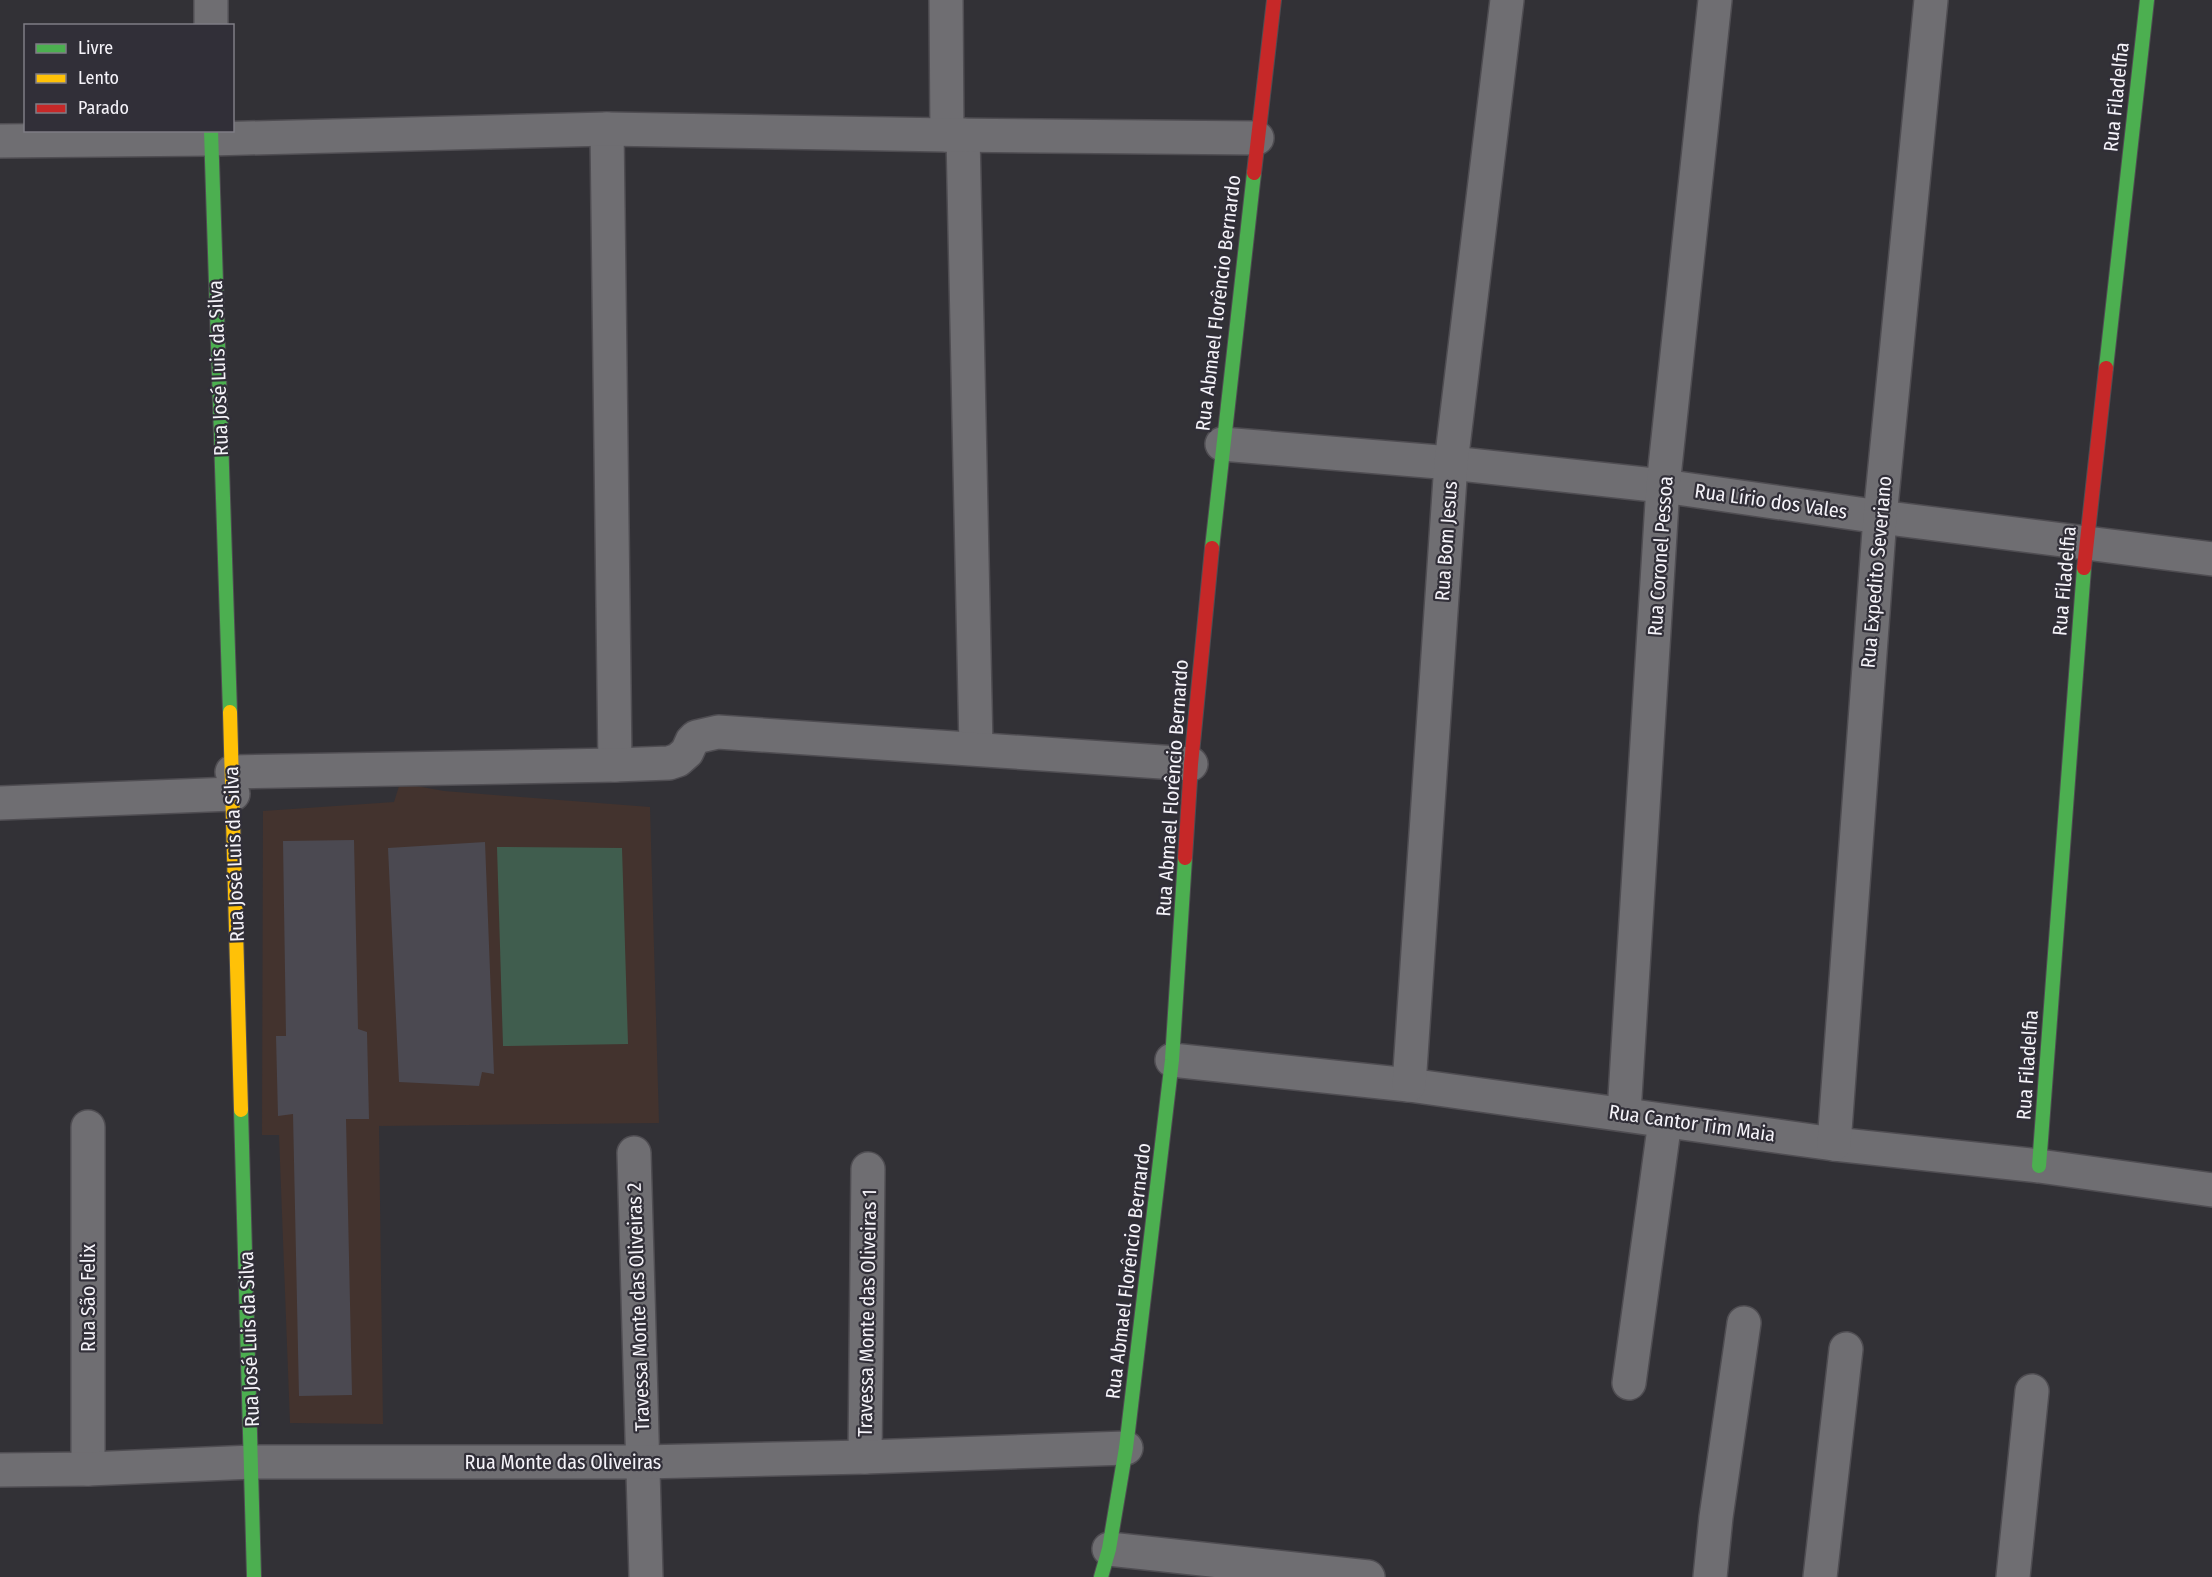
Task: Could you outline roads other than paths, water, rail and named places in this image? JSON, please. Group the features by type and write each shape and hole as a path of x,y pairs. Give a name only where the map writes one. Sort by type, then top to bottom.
{"street":[{"path":"210,0 210,24"},
{"path":"946,0 955,135 976,748"},
{"name":"Rua Abmael Florêncio Bernardo","path":"1105,1563 1126,1448 1172,1060 1191,764 1221,444 1274,0"},
{"name":"Rua Bom Jesus","path":"1409,1085 1451,463 1507,0"},
{"name":"Rua Coronel Pessoa","path":"1624,1113 1663,486 1715,0"},
{"name":"Rua Expedito Severiano","path":"1834,1144 1880,517 1931,0"},
{"name":"Rua Filadelfia","path":"2039,1166 2086,543 2147,0"},
{"path":"607,129 615,765"},
{"path":"0,141 211,135 607,129 1257,138"},
{"name":"Rua José Luis da Silva","path":"211,135 253,1462 254,1577"},
{"name":"Rua Lírio dos Vales","path":"1221,444 1451,463 1663,486 1880,517 2212,559"},
{"path":"0,803 232,783 669,763 678,760 687,752 696,737 718,732 1191,764"},
{"name":"Rua Cantor Tim Maia","path":"1172,1060 1409,1085 1624,1113 1665,1121 1834,1144 2039,1166 2212,1190"},
{"path":"1629,1383 1665,1121"},
{"name":"Rua São Felix","path":"88,1126 88,1470"},
{"name":"Travessa Monte das Oliveiras 2","path":"634,1152 646,1577"},
{"name":"Travessa Monte das Oliveiras 1","path":"865,1457 868,1169"},
{"path":"1710,1577 1716,1517 1744,1323"},
{"path":"1820,1577 1846,1349"},
{"path":"2013,1577 2032,1391"},
{"name":"Rua Monte das Oliveiras","path":"0,1470 88,1470 253,1462 643,1462 1126,1448"},
{"path":"1105,1563 1368,1577"}]}
